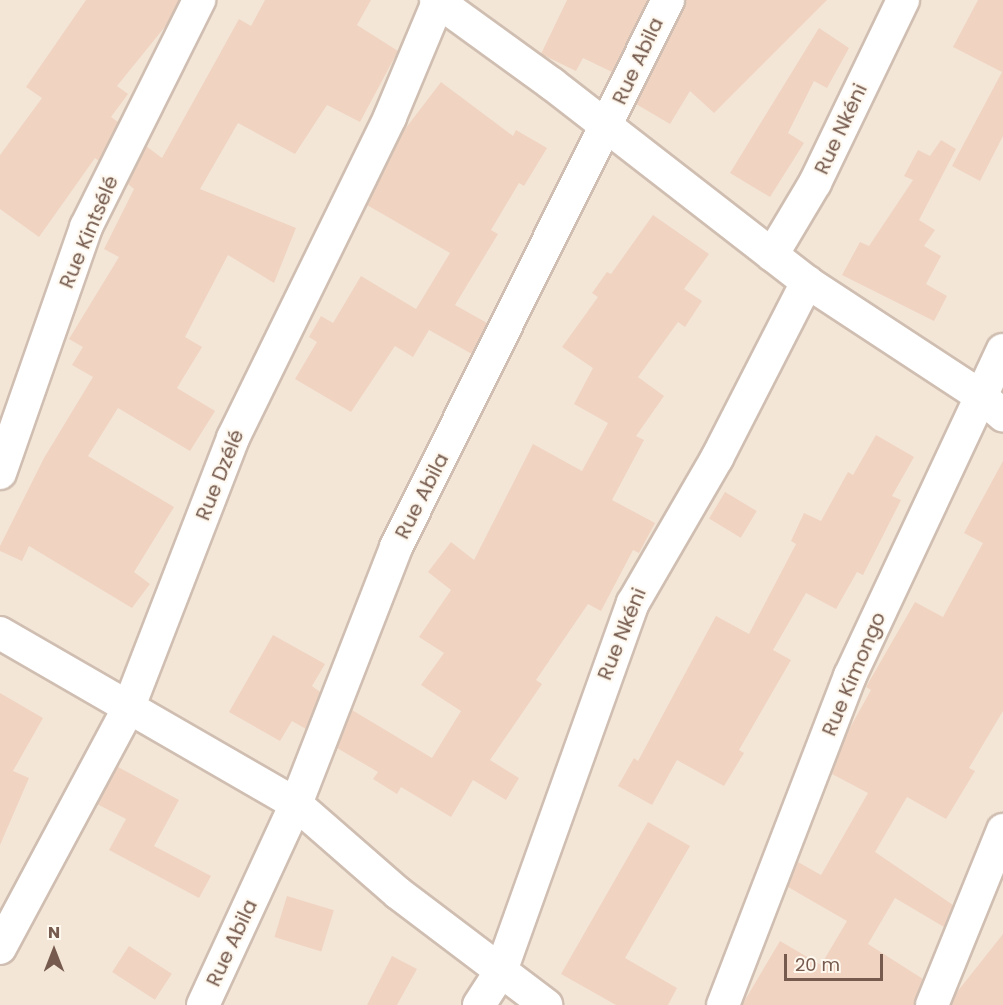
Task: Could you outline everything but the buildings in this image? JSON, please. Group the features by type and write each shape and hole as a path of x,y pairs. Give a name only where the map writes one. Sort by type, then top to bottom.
{"street":[{"name":"Rue Kintsélé","path":"0,473 86,227 199,0"},
{"name":"Rue Abila","path":"203,1005 296,804 396,547 607,127 668,0"},
{"name":"Rue Nkéni","path":"772,255 815,183 903,0"},
{"path":"437,1 607,127 807,282 992,406"},
{"name":"Rue Dzélé","path":"0,948 128,709 233,438 390,117 437,1"},
{"name":"Rue Nkéni","path":"479,1005 501,971 633,603 717,458 807,282"},
{"name":"Rue Kimongo","path":"723,1005 850,676 992,406 1003,350"},
{"path":"0,633 296,804 398,893 546,1005"},
{"path":"932,1005 1003,831"}],"shaded area":[{"path":"0,0 1003,0 1003,1005 0,1005"}]}
